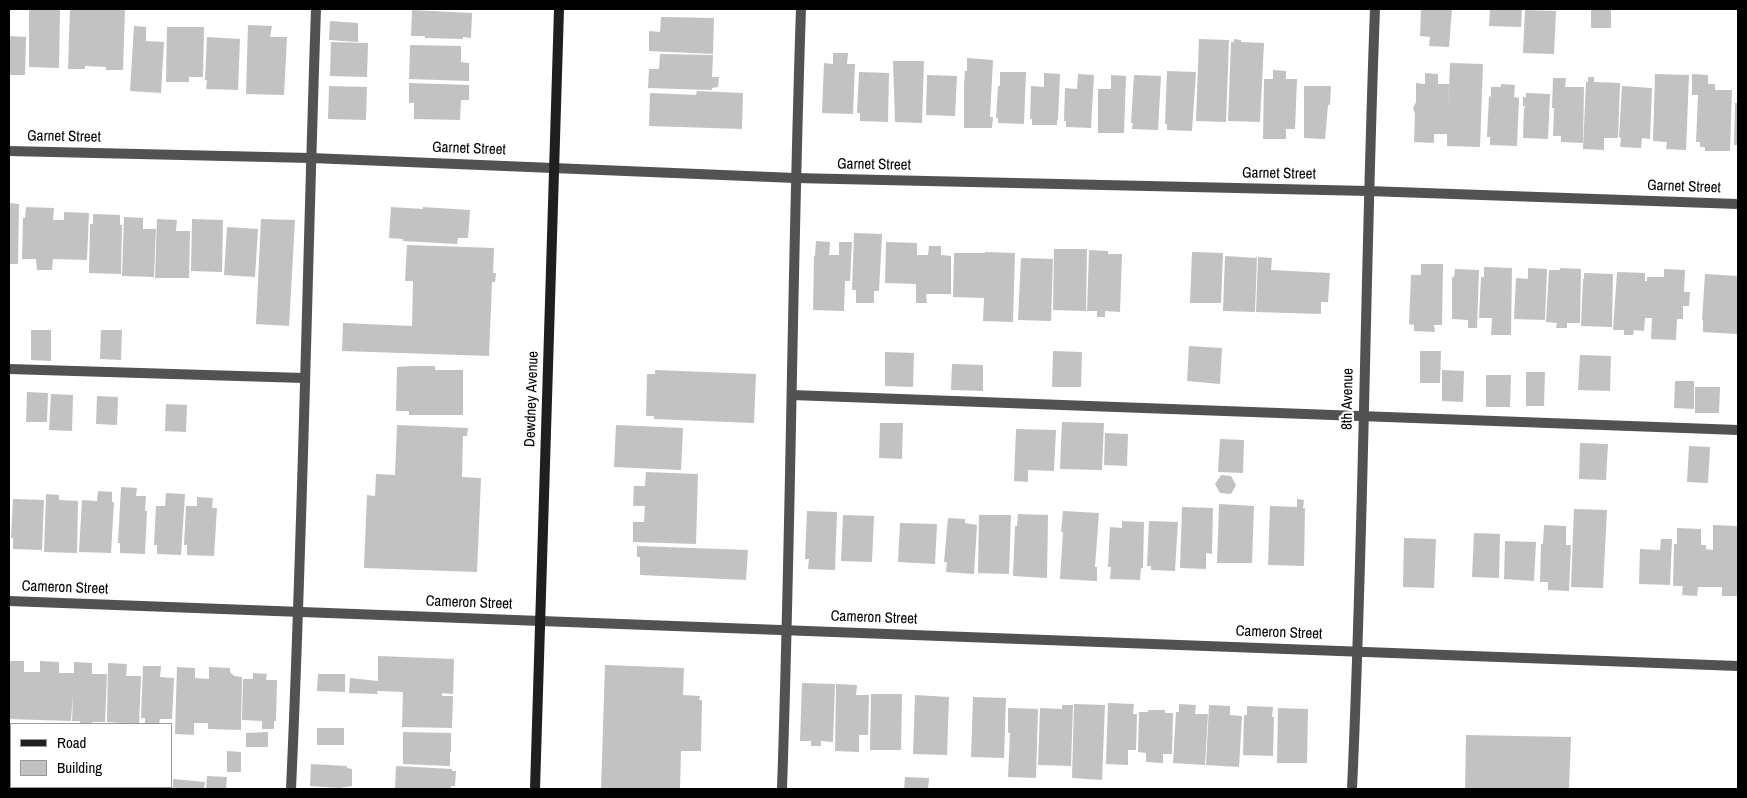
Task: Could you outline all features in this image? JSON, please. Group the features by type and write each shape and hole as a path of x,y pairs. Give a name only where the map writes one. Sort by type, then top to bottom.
{"main road":[{"name":"Dewdney Avenue","path":"535,789 559,9"}],"street":[{"path":"291,789 299,612 304,378 316,9"},
{"path":"782,789 801,9"},
{"name":"8th Avenue","path":"1352,789 1358,651 1368,191 1375,9"},
{"name":"Garnet Street","path":"9,151 311,158 796,178 1368,191 1738,204"},
{"path":"9,369 304,378"},
{"path":"792,395 1738,430"},
{"name":"Cameron Street","path":"9,601 1738,666"}],"building":[{"path":"29,9 60,9 59,68 29,67"},
{"path":"70,9 125,9 123,70 106,70 106,67 85,66 85,69 68,69"},
{"path":"1421,9 1452,9 1449,47 1429,46 1430,37 1420,36"},
{"path":"1490,9 1522,9 1521,27 1489,26"},
{"path":"1591,9 1611,9 1611,28 1591,28"},
{"path":"412,10 472,13 471,38 425,38 425,36 411,36"},
{"path":"1525,10 1556,11 1554,54 1523,53"},
{"path":"661,17 714,18 713,54 649,51 649,31 660,32"},
{"path":"330,21 358,23 358,42 329,40"},
{"path":"248,25 272,26 270,37 287,37 284,95 246,94"},
{"path":"134,26 146,27 146,41 164,42 161,93 130,91"},
{"path":"167,27 204,27 203,77 189,77 189,82 166,82"},
{"path":"9,36 26,37 25,75 9,75"},
{"path":"207,37 240,39 238,90 206,89"},
{"path":"1199,39 1229,40 1226,122 1196,121"},
{"path":"1234,39 1241,40 1241,42 1264,43 1260,122 1228,121 1231,42 1234,42"},
{"path":"331,42 368,43 367,77 330,76"},
{"path":"410,45 461,46 461,62 469,63 469,81 409,79"},
{"path":"833,53 848,53 847,64 855,64 853,114 822,113 824,63 833,64"},
{"path":"660,54 713,55 712,77 719,77 718,87 712,88 712,90 648,88 649,69 659,69"},
{"path":"967,58 993,60 990,117 993,117 992,128 964,128 964,85"},
{"path":"893,61 924,61 922,123 895,122"},
{"path":"1450,63 1483,64 1480,147 1447,146 1447,134 1434,134 1434,143 1414,142 1415,114 1413,108 1416,102 1416,83 1425,84 1425,73 1438,74 1438,84 1449,84 1448,114"},
{"path":"1273,70 1286,71 1286,79 1297,79 1295,129 1286,129 1286,139 1263,139 1264,79 1273,79"},
{"path":"1167,71 1196,72 1192,131 1167,130 1167,124 1165,124"},
{"path":"859,72 889,73 888,122 860,121 860,113 857,113"},
{"path":"1000,72 1026,72 1024,124 998,123 998,118 996,118"},
{"path":"1044,73 1060,74 1057,125 1032,125 1032,119 1030,119 1031,86 1044,87"},
{"path":"1078,74 1094,75 1091,128 1066,127 1066,121 1064,121 1065,88 1077,89"},
{"path":"1655,74 1689,75 1686,150 1666,149 1667,142 1653,141"},
{"path":"1692,74 1708,75 1708,84 1715,84 1715,90 1732,90 1730,151 1705,151 1705,147 1700,147 1700,142 1696,142 1698,95 1692,95"},
{"path":"927,75 957,76 955,116 926,115"},
{"path":"1111,75 1126,76 1124,133 1098,133 1098,89 1111,89"},
{"path":"1134,75 1161,76 1158,130 1132,129"},
{"path":"1588,77 1594,77 1594,82 1620,83 1618,138 1604,138 1604,150 1583,149 1586,82 1588,82"},
{"path":"1553,78 1566,78 1565,87 1584,87 1583,143 1561,142 1561,136 1553,136"},
{"path":"409,83 469,85 469,100 461,100 460,120 414,119 414,103 409,103"},
{"path":"1501,84 1515,85 1514,97 1519,98 1517,146 1490,145 1490,137 1487,137 1491,87 1501,87"},
{"path":"329,86 367,87 366,120 328,119"},
{"path":"1304,86 1331,86 1325,139 1304,138"},
{"path":"1622,86 1652,88 1650,139 1642,138 1641,148 1620,147"},
{"path":"697,91 743,93 742,129 649,126 650,93 696,95"},
{"path":"1526,93 1550,94 1548,139 1523,138 1524,108 1526,107 1523,106 1523,97 1526,97"},
{"path":"1735,103 1738,103 1738,145 1734,145"},
{"path":"9,203 19,204 18,264 9,264"},
{"path":"26,207 54,208 53,220 64,220 64,212 89,213 87,260 53,259 52,270 37,270 36,259 22,259 23,218 25,218"},
{"path":"391,207 470,210 468,238 458,238 457,244 403,241 403,239 389,238"},
{"path":"93,214 120,215 120,225 122,225 121,274 89,273 90,224 93,224"},
{"path":"124,217 143,218 143,229 156,229 154,277 122,276"},
{"path":"157,219 177,220 176,231 190,231 189,278 155,278"},
{"path":"192,219 223,220 222,272 191,271"},
{"path":"261,219 295,220 289,326 256,324"},
{"path":"227,227 258,229 255,277 224,275"},
{"path":"854,233 882,234 879,291 874,291 874,303 856,303 856,290 852,290"},
{"path":"816,241 830,242 829,255 839,255 839,242 852,242 850,281 845,281 844,311 813,310"},
{"path":"886,242 917,243 917,255 928,255 929,246 941,246 941,255 951,256 951,294 926,294 927,303 916,303 916,284 885,283"},
{"path":"407,245 494,248 493,273 496,273 495,282 492,282 489,356 342,351 343,323 412,326 413,281 405,281"},
{"path":"1054,249 1087,249 1086,311 1053,310"},
{"path":"1089,250 1108,251 1108,254 1122,254 1120,312 1105,311 1105,317 1097,317 1097,311 1087,311"},
{"path":"1192,252 1223,253 1221,303 1190,303"},
{"path":"954,253 1015,253 1013,322 983,321 984,298 953,297"},
{"path":"1225,256 1257,258 1255,312 1223,311"},
{"path":"1258,257 1272,258 1271,270 1330,273 1328,302 1321,302 1321,314 1256,312"},
{"path":"1021,258 1053,259 1051,321 1018,320"},
{"path":"1421,264 1443,264 1442,325 1434,325 1435,332 1414,331 1414,325 1409,324 1411,275 1421,275"},
{"path":"1484,267 1512,268 1511,335 1491,335 1492,318 1479,318 1481,277 1484,277"},
{"path":"1528,268 1547,269 1545,320 1514,319 1516,278 1528,279"},
{"path":"1560,268 1581,269 1580,323 1567,323 1567,328 1556,328 1557,323 1546,322 1549,270 1560,270"},
{"path":"1455,269 1479,270 1477,328 1468,328 1468,320 1452,319 1452,277 1454,277"},
{"path":"1664,269 1685,270 1684,292 1690,292 1689,306 1683,306 1683,319 1677,319 1676,340 1651,339 1652,318 1645,318 1644,331 1634,330 1633,335 1624,335 1624,330 1613,330 1617,272 1645,273 1645,281 1647,281 1647,277 1664,277"},
{"path":"1584,273 1613,274 1612,327 1581,326"},
{"path":"1705,274 1738,276 1737,334 1703,332"},
{"path":"31,330 51,330 51,361 31,360"},
{"path":"101,330 122,330 121,360 100,359"},
{"path":"1189,346 1222,348 1220,384 1187,381"},
{"path":"1053,351 1082,352 1081,387 1052,387"},
{"path":"1420,351 1441,351 1440,383 1420,383"},
{"path":"885,352 914,353 913,387 885,386"},
{"path":"1580,355 1611,356 1610,391 1578,390"},
{"path":"952,364 983,365 983,391 951,390"},
{"path":"435,366 435,370 463,370 463,415 409,415 409,411 396,411 397,367"},
{"path":"655,370 756,374 754,423 654,419 654,416 646,416 647,374 655,374"},
{"path":"1442,370 1464,371 1463,402 1442,401"},
{"path":"1526,372 1545,372 1544,406 1526,406"},
{"path":"1486,375 1511,375 1510,407 1486,407"},
{"path":"1675,381 1694,381 1694,409 1674,408"},
{"path":"1695,387 1720,387 1719,413 1695,413"},
{"path":"27,392 48,393 47,422 26,422"},
{"path":"51,394 73,395 72,431 49,430"},
{"path":"97,396 118,397 117,425 96,424"},
{"path":"166,404 187,405 186,432 165,431"},
{"path":"1062,422 1104,423 1102,470 1060,469"},
{"path":"880,423 903,423 902,459 879,458"},
{"path":"397,425 468,428 467,436 463,436 462,477 481,478 477,572 364,568 367,495 375,496 376,474 395,475"},
{"path":"616,425 683,428 681,470 614,467"},
{"path":"1016,429 1056,430 1054,471 1028,470 1028,482 1014,481"},
{"path":"1105,433 1128,434 1127,466 1104,465"},
{"path":"1220,439 1244,440 1243,473 1218,472"},
{"path":"1580,443 1608,444 1606,480 1579,479"},
{"path":"1689,446 1710,447 1708,483 1687,482"},
{"path":"646,472 698,474 696,544 633,542 633,522 644,522 645,506 633,506 634,486 645,486"},
{"path":"1221,475 1231,476 1236,485 1231,494 1220,493 1215,484"},
{"path":"121,487 137,488 136,496 146,496 145,554 120,553 120,543 118,543"},
{"path":"98,491 112,492 112,502 114,502 111,553 79,552 82,500 97,501"},
{"path":"166,493 185,494 181,555 157,554 157,545 154,545 156,506 165,506"},
{"path":"46,494 59,495 59,500 78,501 77,553 44,552"},
{"path":"197,497 213,498 212,508 217,508 214,556 187,555 187,545 184,545 186,506 197,506"},
{"path":"13,499 44,500 42,550 13,549 13,538 11,538"},
{"path":"1297,499 1304,500 1303,508 1305,508 1304,566 1268,565 1270,506 1297,507"},
{"path":"1219,504 1254,506 1252,563 1217,563"},
{"path":"1182,507 1213,508 1212,554 1206,553 1206,569 1180,568"},
{"path":"1574,509 1607,510 1603,588 1571,587"},
{"path":"807,511 837,512 835,570 808,569 809,559 805,559"},
{"path":"1063,511 1099,513 1095,567 1097,567 1097,581 1060,579"},
{"path":"1018,514 1048,515 1047,578 1013,576 1015,526 1017,526"},
{"path":"843,515 874,516 872,562 841,561"},
{"path":"979,515 1011,515 1009,574 978,573"},
{"path":"948,518 965,519 965,523 977,525 974,574 946,572 947,562 944,562"},
{"path":"1122,521 1144,522 1143,568 1141,568 1140,580 1110,579 1111,567 1108,567 1110,527 1122,528"},
{"path":"1149,521 1178,522 1175,571 1151,570 1151,566 1147,566"},
{"path":"900,523 937,524 935,564 898,562"},
{"path":"1544,525 1566,526 1566,545 1571,545 1569,591 1548,590 1548,582 1540,582 1541,544 1543,544"},
{"path":"1713,525 1738,526 1737,596 1722,596 1722,587 1698,587 1697,596 1682,595 1683,586 1673,586 1674,544 1677,544 1677,528 1701,529 1701,545 1706,545 1706,549 1713,550"},
{"path":"1474,533 1500,534 1499,578 1472,577"},
{"path":"1404,538 1436,539 1434,588 1403,587"},
{"path":"1661,539 1672,539 1670,585 1639,584 1640,549 1660,550"},
{"path":"1505,541 1536,542 1534,581 1504,579"},
{"path":"637,546 748,550 746,580 640,575 640,557 637,557"},
{"path":"378,656 454,659 453,694 442,693 442,696 453,696 452,728 402,727 403,692 377,691 378,694 349,693 350,678 378,681"},
{"path":"9,661 24,661 24,672 40,672 40,661 59,662 59,673 74,673 74,662 92,663 92,674 107,674 105,722 80,723 80,721 72,721 73,693 71,721 9,719"},
{"path":"108,663 127,664 126,676 141,676 139,723 107,722"},
{"path":"605,665 684,668 683,695 700,696 699,700 702,700 701,751 681,751 680,789 601,789"},
{"path":"143,666 161,666 160,677 174,678 172,719 160,719 159,723 145,723 145,718 141,718"},
{"path":"177,667 195,668 195,678 209,679 209,667 230,668 230,672 234,676 242,677 241,730 208,729 208,723 194,723 194,735 175,734"},
{"path":"253,673 267,674 266,680 277,680 276,721 274,721 274,729 262,729 262,721 242,720 243,679 253,679"},
{"path":"318,674 345,674 345,692 317,691"},
{"path":"802,683 835,684 833,742 821,741 821,746 811,746 811,741 800,741"},
{"path":"836,684 857,685 856,695 869,695 868,735 859,735 859,752 835,751"},
{"path":"871,694 902,694 901,750 870,750"},
{"path":"915,695 949,697 947,755 913,754"},
{"path":"973,697 1006,698 1004,758 971,757"},
{"path":"1108,703 1134,704 1133,714 1137,714 1136,750 1128,750 1128,765 1106,764"},
{"path":"1074,704 1105,705 1102,780 1072,778"},
{"path":"1179,704 1196,705 1195,714 1208,714 1205,765 1173,763 1176,712 1179,712"},
{"path":"1062,705 1073,705 1071,766 1038,765 1040,708 1062,709"},
{"path":"1209,705 1230,706 1230,715 1242,716 1239,767 1206,765"},
{"path":"1247,706 1273,707 1273,756 1243,755 1244,715 1247,715"},
{"path":"1008,708 1038,709 1036,778 1008,777 1010,733 1008,733"},
{"path":"1278,708 1308,709 1307,763 1277,763"},
{"path":"1148,710 1165,710 1165,713 1173,713 1172,754 1163,754 1163,763 1146,762 1146,753 1138,752 1139,712 1148,712"},
{"path":"317,728 344,728 344,745 317,745"},
{"path":"268,732 268,747 246,747 246,733"},
{"path":"403,732 451,733 450,766 403,764"},
{"path":"1466,735 1571,737 1569,789 1465,789"},
{"path":"227,751 241,752 241,772 227,772"},
{"path":"311,764 347,766 347,768 352,769 352,786 339,788 310,786"},
{"path":"396,766 452,769 452,771 456,771 455,786 451,786 451,789 395,789"},
{"path":"9,773 10,788 23,789 9,789"},
{"path":"207,776 227,777 226,789 206,789"},
{"path":"905,777 929,778 928,789 904,789"},
{"path":"173,779 205,782 204,789 173,789"},
{"path":"44,788 69,788 69,789"}]}
